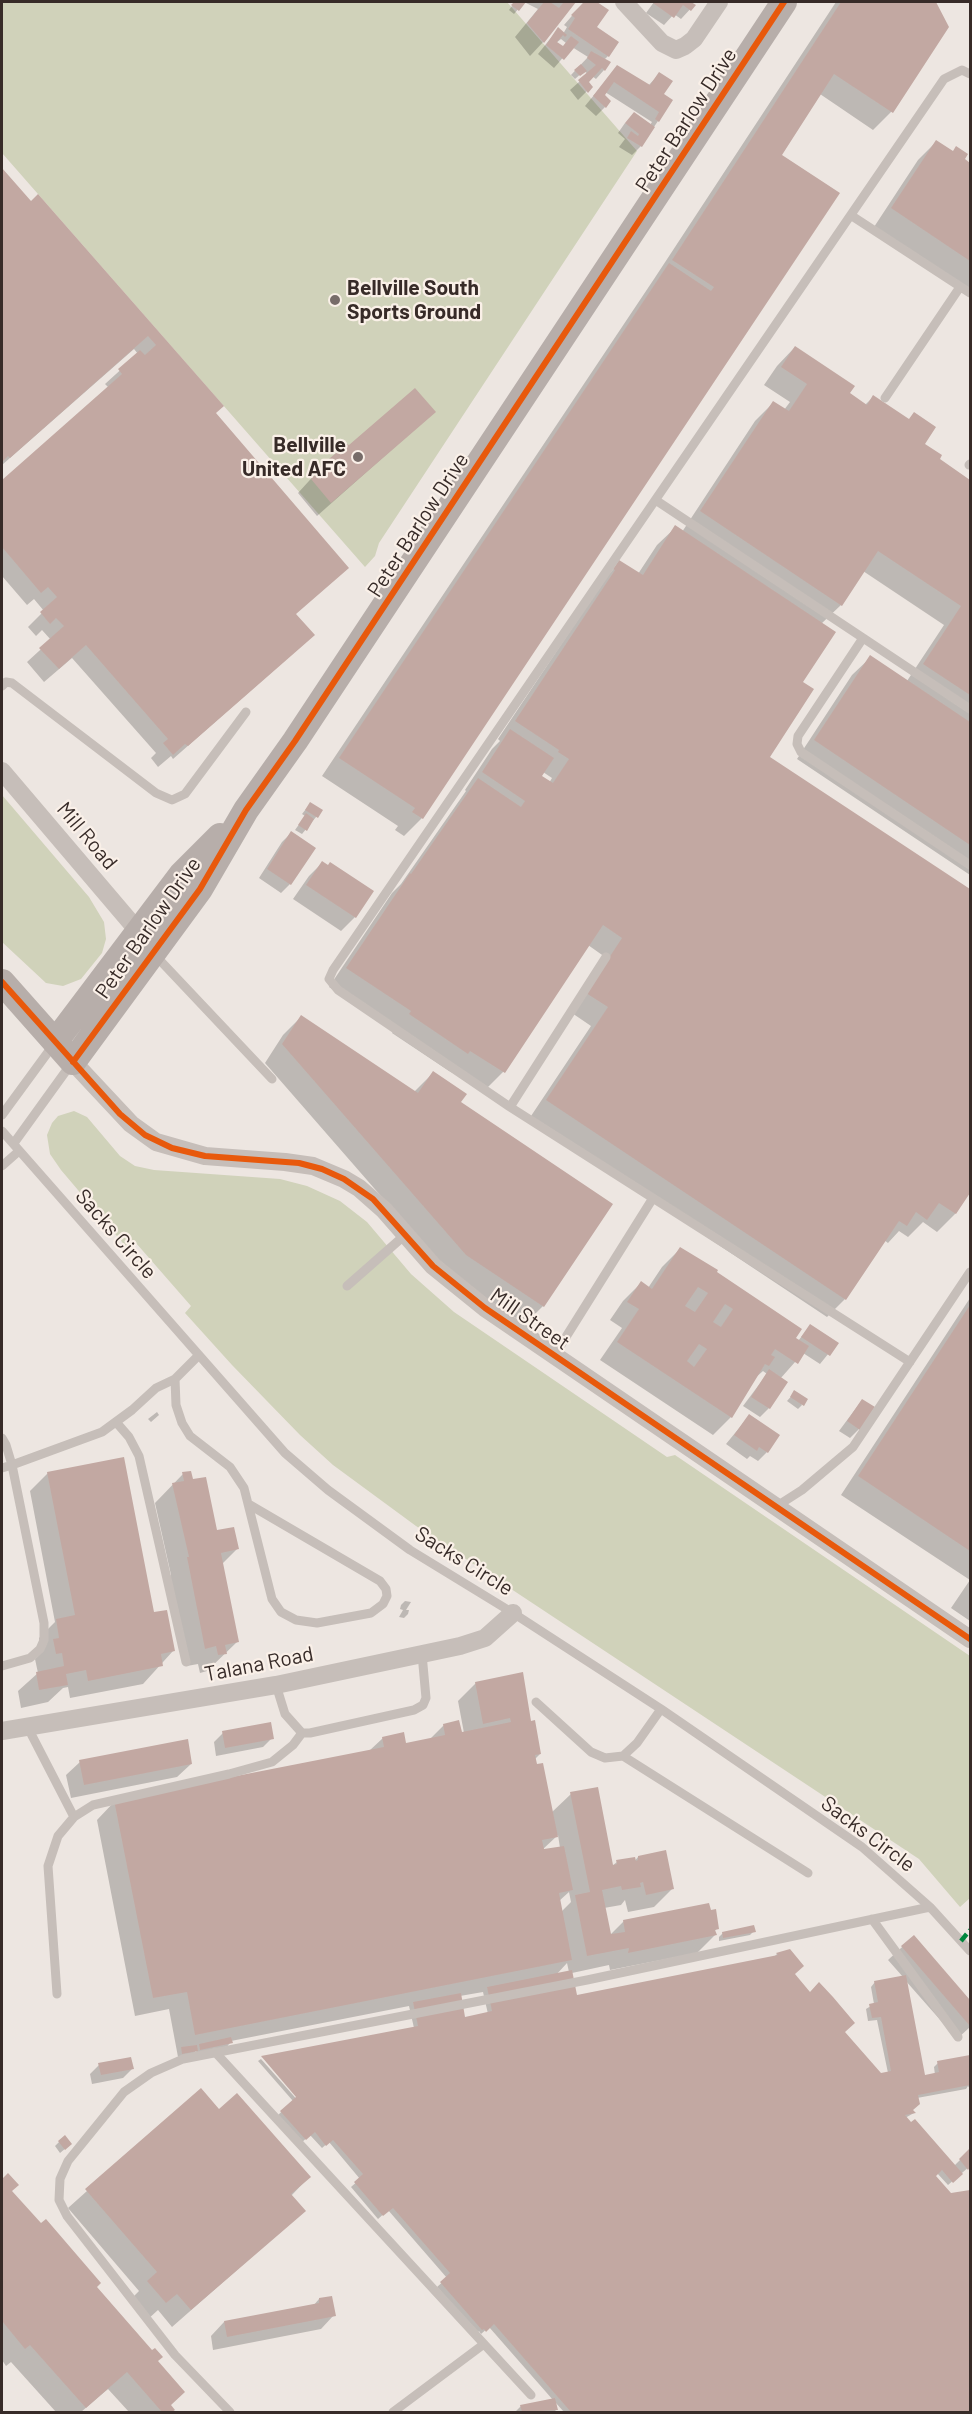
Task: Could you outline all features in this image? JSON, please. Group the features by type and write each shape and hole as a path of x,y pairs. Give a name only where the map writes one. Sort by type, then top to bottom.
{"street":[{"path":"624,2 662,43 676,50 694,39 719,2"},
{"name":"Peter Barlow Drive","path":"73,1062 200,889 246,810 296,741 784,2"},
{"name":"Mill Road","path":"2,771 138,931"},
{"name":"Peter Barlow Drive","path":"55,1042 181,875 246,810"},
{"path":"2,982 73,1062"},
{"name":"Mill Street","path":"73,1062 131,1124 156,1142 205,1156 285,1161 322,1169 359,1188 384,1210 426,1259 456,1286 554,1356 970,1639"},
{"name":"Talana Road","path":"2,1731 276,1685 422,1654 485,1638 513,1612"}],"lane":[{"path":"910,1362 510,1107 338,990 329,979 944,79 962,70 970,74"},
{"path":"852,216 970,293"},
{"path":"885,398 960,287"},
{"path":"657,501 970,709"},
{"path":"863,638 798,736 797,744 801,752 970,865"},
{"path":"2,686 6,682 12,683 156,793 172,800 185,794 246,712"},
{"path":"152,952 272,1079"},
{"path":"510,1107 606,957"},
{"name":"Peter Barlow Drive","path":"2,1115 55,1042"},
{"name":"Peter Barlow Drive","path":"2,1166 73,1062"},
{"name":"Sacks Circle","path":"2,1131 285,1452 328,1490 410,1550 513,1612 661,1709 862,1847 930,1907 970,1951"},
{"path":"554,1356 653,1198"},
{"path":"347,1286 405,1235"},
{"path":"777,1506 802,1490 853,1447 970,1272"},
{"path":"2,1468 102,1432 156,1388 175,1379 199,1355"},
{"path":"175,1379 176,1405 182,1423 198,1444 230,1467 238,1476 250,1505 272,1599 281,1612 296,1620 317,1623 371,1613 383,1604 387,1596 386,1589 380,1581 250,1505"},
{"path":"116,1422 129,1437 139,1456 186,1662"},
{"path":"2,1438 12,1465 44,1623 44,1640 40,1649 30,1658 2,1666"},
{"path":"57,1994 48,1866 58,1836 74,1817 93,1805 272,1762 293,1745 302,1733 414,1710 423,1706 426,1698 422,1654"},
{"path":"276,1685 285,1714 302,1733"},
{"path":"536,1702 591,1752 605,1758 623,1755 637,1743 661,1709"},
{"path":"27,1726 74,1817"},
{"path":"623,1755 808,1873"},
{"path":"230,2412 175,2355 67,2216 59,2200 60,2179 68,2161 124,2092 151,2073 183,2059 587,1980 930,1907"},
{"path":"872,1919 958,2037"},
{"path":"215,2052 531,2395"},
{"path":"393,2412 484,2344"}],"green space":[{"name":"Bellville South Sports Ground","path":"2,2 507,2 637,151 379,543 375,556 365,567 2,153"},
{"path":"2,795 89,897 104,922 106,939 102,953 81,979 63,986 46,983 2,942"},
{"path":"74,1111 87,1117 120,1156 135,1166 154,1170 280,1179 307,1186 340,1201 367,1222 411,1274 454,1312 667,1457 675,1455 970,1656 970,1898 960,1907 919,1859 416,1526 333,1465 300,1435 232,1365 185,1313 191,1306 136,1243 128,1249 61,1170 50,1154 47,1135 58,1116"}],"building":[{"path":"514,2 526,2 519,11 511,5"},
{"path":"544,2 550,2 559,8 563,3 560,2 576,2 544,43 527,23"},
{"path":"584,2 597,2 609,10 597,27 619,42 609,57 568,29 575,18 571,15"},
{"path":"691,2 696,5 691,11 683,5 674,18 653,3"},
{"path":"841,2 936,2 949,27 893,113 834,74 782,155 840,193 423,819 412,812 415,808 339,758 669,263 711,291 714,287 672,260"},
{"path":"558,27 567,35 565,37 563,35 557,42 563,46 571,36 579,42 564,60 546,45"},
{"path":"591,51 611,62 605,71 602,68 589,82 593,87 588,93 578,80 596,65 587,58"},
{"path":"581,64 587,71 580,76 574,70"},
{"path":"617,65 650,85 659,72 673,81 664,94 673,100 659,122 655,119 659,112 614,82 605,95 611,101 606,108 593,96"},
{"path":"634,112 655,127 642,147 627,138 631,131 638,136 639,134 625,123"},
{"path":"936,140 953,151 956,146 968,154 965,159 970,163 970,261 891,208"},
{"path":"2,168 31,201 38,194 224,406 216,413 349,568 296,614 315,635 188,746 185,744 173,755 163,743 168,739 86,645 59,669 39,648 64,626 56,618 50,624 40,612 57,597 48,587 41,593 2,547 2,480 122,374 118,369 140,350 145,355 156,345 148,336 10,458 8,456 2,462"},
{"path":"795,346 855,386 850,393 867,405 873,395 909,419 914,412 936,427 925,444 942,455 940,459 970,480 970,695 923,664 961,606 878,551 842,606 700,511 773,401 789,411 807,384 781,367"},
{"name":"Bellville United AFC","path":"415,388 436,412 331,503 311,479 320,470 318,468 347,444 349,445"},
{"path":"675,525 836,632 803,682 814,689 770,757 970,889 970,1193 956,1214 939,1203 927,1220 916,1212 907,1226 899,1221 846,1300 546,1100 608,1007 586,993 622,938 603,925 505,1073 470,1051 468,1054 409,1014 411,1011 346,968 478,778 521,807 525,801 482,772 510,729 554,758 542,776 553,783 569,759 515,721 615,570 613,569 619,560 643,575"},
{"path":"870,655 970,722 970,845 814,740"},
{"path":"310,802 323,810 318,818 305,810"},
{"path":"306,813 314,819 307,831 298,825"},
{"path":"291,831 316,848 291,885 267,869"},
{"path":"322,861 328,865 330,862 374,891 356,918 306,885"},
{"path":"301,1015 418,1093 433,1071 467,1094 461,1102 613,1204 544,1307 466,1255 282,1044"},
{"path":"680,1247 718,1270 717,1272 802,1329 796,1338 809,1346 798,1364 775,1349 771,1355 775,1357 769,1366 765,1364 732,1418 617,1342 639,1309 627,1302 641,1281 652,1289","holes":["698,1287 708,1293 695,1312 685,1306","725,1304 733,1309 721,1327 713,1322","699,1344 707,1349 694,1367 687,1361"]},
{"path":"970,1305 970,1551 858,1476"},
{"path":"810,1324 839,1343 830,1356 801,1337"},
{"path":"769,1369 788,1382 770,1409 751,1397"},
{"path":"794,1390 808,1399 804,1406 790,1397"},
{"path":"862,1399 875,1407 860,1430 847,1421"},
{"path":"749,1414 780,1435 768,1453 759,1447 757,1451 734,1435"},
{"path":"124,1457 154,1612 167,1610 175,1651 161,1654 163,1666 88,1681 86,1670 66,1674 68,1685 39,1690 36,1672 64,1666 62,1653 56,1654 53,1639 59,1638 56,1619 75,1615 47,1472"},
{"path":"191,1471 193,1479 206,1477 217,1530 234,1527 239,1549 221,1553 239,1642 225,1645 227,1654 218,1655 216,1646 205,1649 187,1557 189,1557 172,1483 184,1481 182,1472"},
{"path":"523,1672 531,1721 535,1720 541,1754 535,1755 537,1764 543,1763 558,1837 542,1840 544,1849 564,1846 573,1890 559,1893 572,1960 195,2035 187,1992 153,1998 114,1800 384,1747 382,1737 404,1732 406,1743 445,1735 443,1724 459,1720 462,1732 511,1722 510,1718 483,1724 475,1682"},
{"path":"271,1722 274,1739 225,1748 222,1731"},
{"path":"188,1739 192,1764 84,1785 79,1760"},
{"path":"598,1787 613,1865 617,1864 616,1860 635,1857 636,1861 638,1856 666,1850 674,1889 646,1895 643,1882 640,1883 641,1887 622,1890 621,1886 602,1890 611,1934 625,1932 623,1920 709,1903 711,1910 716,1909 719,1929 715,1930 717,1935 628,1953 629,1948 587,1956 575,1895 590,1892 570,1792"},
{"path":"754,1925 756,1932 723,1938 722,1932"},
{"path":"914,1935 970,2000 970,2026 901,1946"},
{"path":"790,1949 804,1966 795,1974 810,1992 819,1982 833,1997 855,2023 845,2032 881,2073 891,2071 881,2017 872,2018 869,2004 878,2002 874,1981 906,1975 925,2075 939,2072 937,2061 970,2055 970,2085 918,2095 920,2104 913,2110 916,2113 905,2115 911,2122 915,2119 963,2174 953,2183 942,2170 936,2176 951,2193 970,2190 970,2412 571,2412 494,2324 486,2332 482,2330 440,2282 450,2273 393,2208 383,2216 354,2182 363,2174 333,2140 326,2146 315,2132 306,2140 280,2111 296,2097 261,2056 418,2026 413,2002 461,1993 465,2017 492,2011 487,1987 572,1970 577,1995 778,1955 776,1953"},
{"path":"231,2037 233,2043 200,2050 199,2044"},
{"path":"197,2045 198,2051 182,2054 181,2047"},
{"path":"131,2057 134,2069 101,2075 98,2063"},
{"path":"201,2088 219,2109 237,2093 311,2177 291,2194 306,2211 191,2310 177,2294 166,2303 147,2281 157,2272 85,2189"},
{"path":"65,2135 72,2144 65,2150 58,2141"},
{"path":"970,2148 970,2167 968,2170 959,2159"},
{"path":"8,2173 19,2185 12,2191 41,2223 46,2219 101,2283 97,2287 152,2350 155,2348 163,2357 158,2361 185,2392 171,2405 175,2410 162,2412 127,2372 86,2408 30,2345 25,2349 2,2321 2,2179"},
{"path":"332,2296 336,2316 227,2337 224,2321 319,2303 319,2298"},
{"path":"555,2398 558,2410 522,2412 520,2405"}],"marked path":[{"path":"961,1941 970,1930"}],"cycle path":[{"path":"73,1062 200,889 246,810 295,741 784,2"},
{"path":"2,982 120,1114 145,1135 172,1148 205,1156 299,1163 322,1169 344,1179 373,1199 433,1266 485,1308 970,1639"}],"place":[{"name":"Bellville South Sports Ground","path":"335,300"},
{"name":"Bellville United AFC","path":"358,457"}]}
